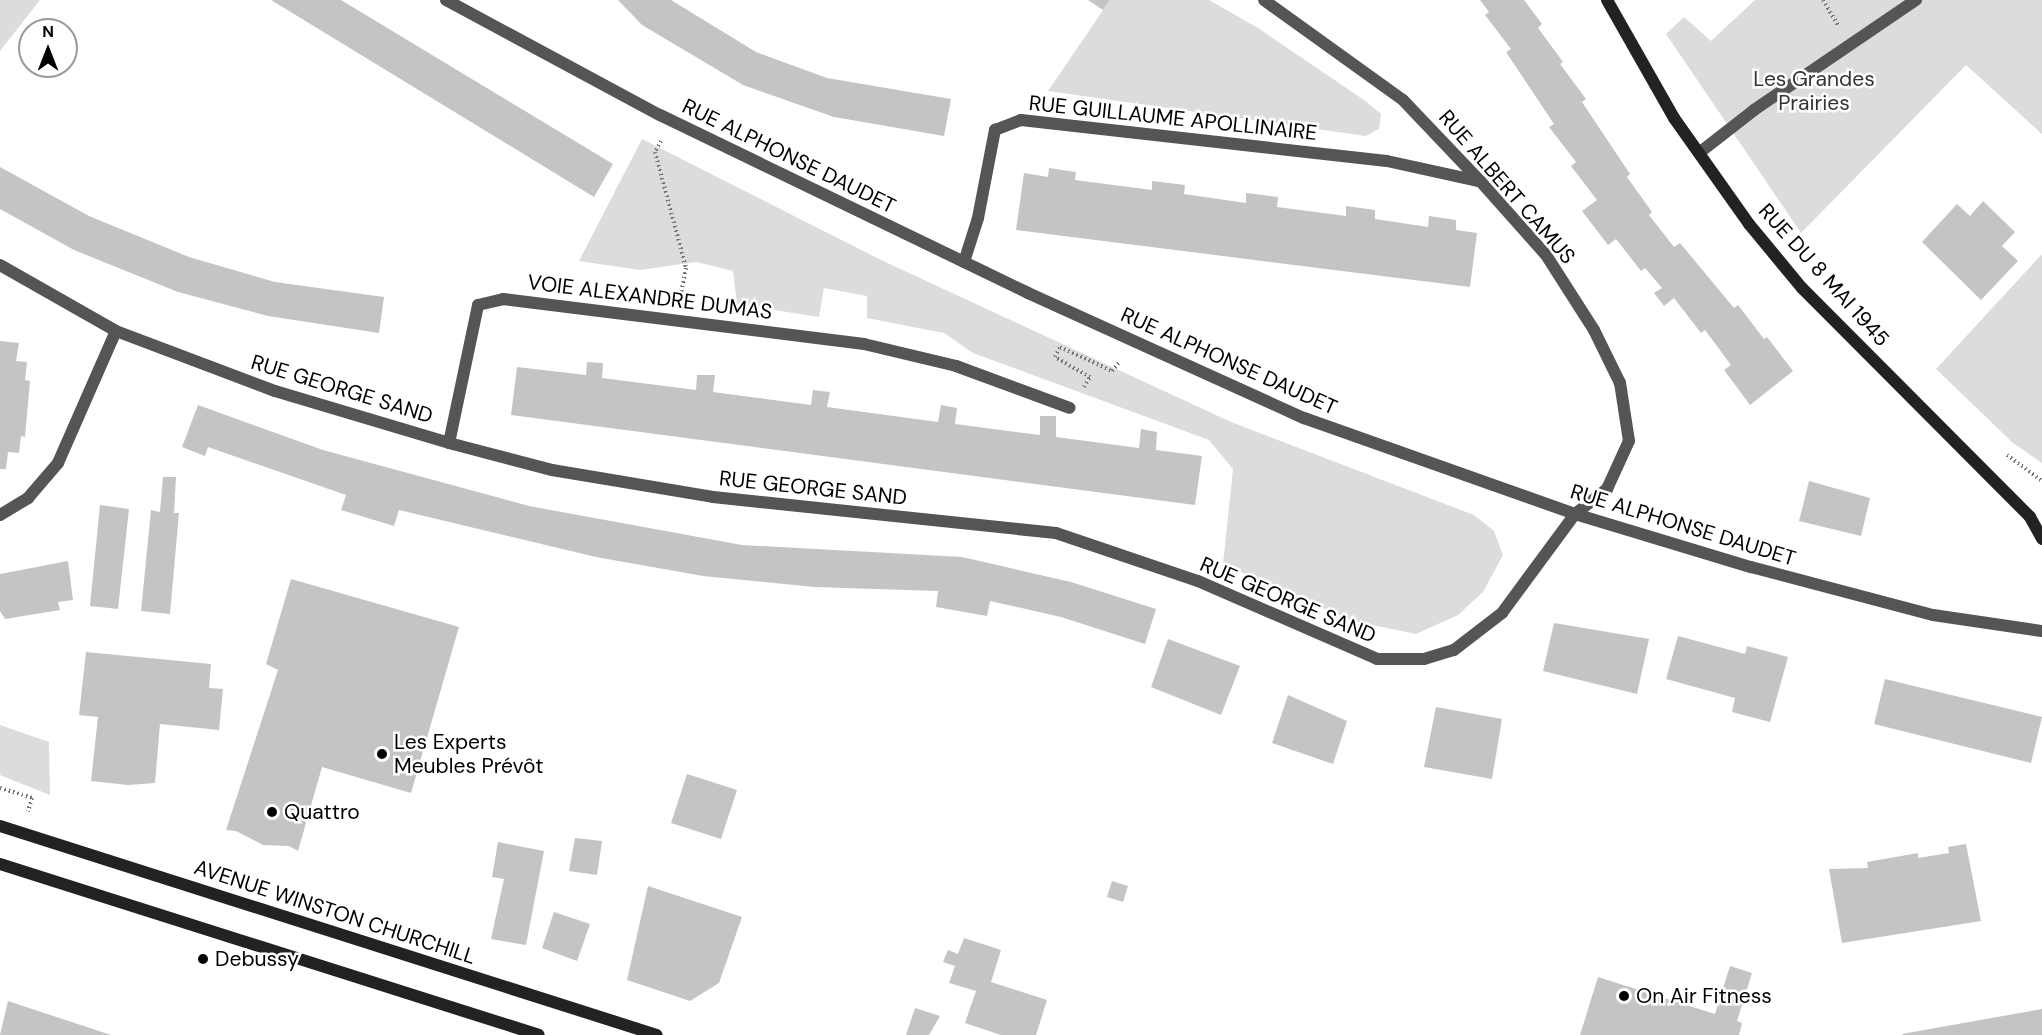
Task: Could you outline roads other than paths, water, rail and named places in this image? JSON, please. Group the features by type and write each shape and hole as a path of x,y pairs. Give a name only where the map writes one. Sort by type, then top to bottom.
{"main road":[{"name":"RUE DU 8 MAI 1945","path":"1607,0 1674,118 1749,224 1802,288 2036,520 2042,540"},
{"name":"AVENUE WINSTON CHURCHILL","path":"0,826 657,1035"},
{"path":"0,864 539,1035"}],"street":[{"name":"RUE ALPHONSE DAUDET","path":"446,0 660,116 964,262 1304,418 1575,514 1751,567 1933,615 2042,631"},
{"name":"RUE ALBERT CAMUS","path":"1264,0 1403,100 1546,255 1594,330 1620,383 1629,441 1607,489 1575,514"},
{"path":"1699,153 1754,110 1916,0"},
{"name":"RUE GUILLAUME APOLLINAIRE","path":"964,262 978,218 995,130 1021,120 1387,160 1480,182"},
{"name":"RUE GEORGE SAND","path":"0,265 116,331 275,391 449,443 552,470 713,497 1056,533 1198,581 1377,659 1424,659 1454,650 1502,613 1575,514"},
{"name":"VOIE ALEXANDRE DUMAS","path":"449,443 478,304 503,298 676,318 864,344 956,366 1070,408"},
{"path":"0,515 28,498 58,463 116,331"}],"place":[{"name":"Les Experts Meubles Prévôt","path":"382,754"},
{"name":"Quattro","path":"272,812"},
{"name":"Debussy","path":"203,959"},
{"name":"On Air Fitness","path":"1624,996"}],"park label":[{"name":"Les Grandes Prairies","path":"1814,91"}]}
